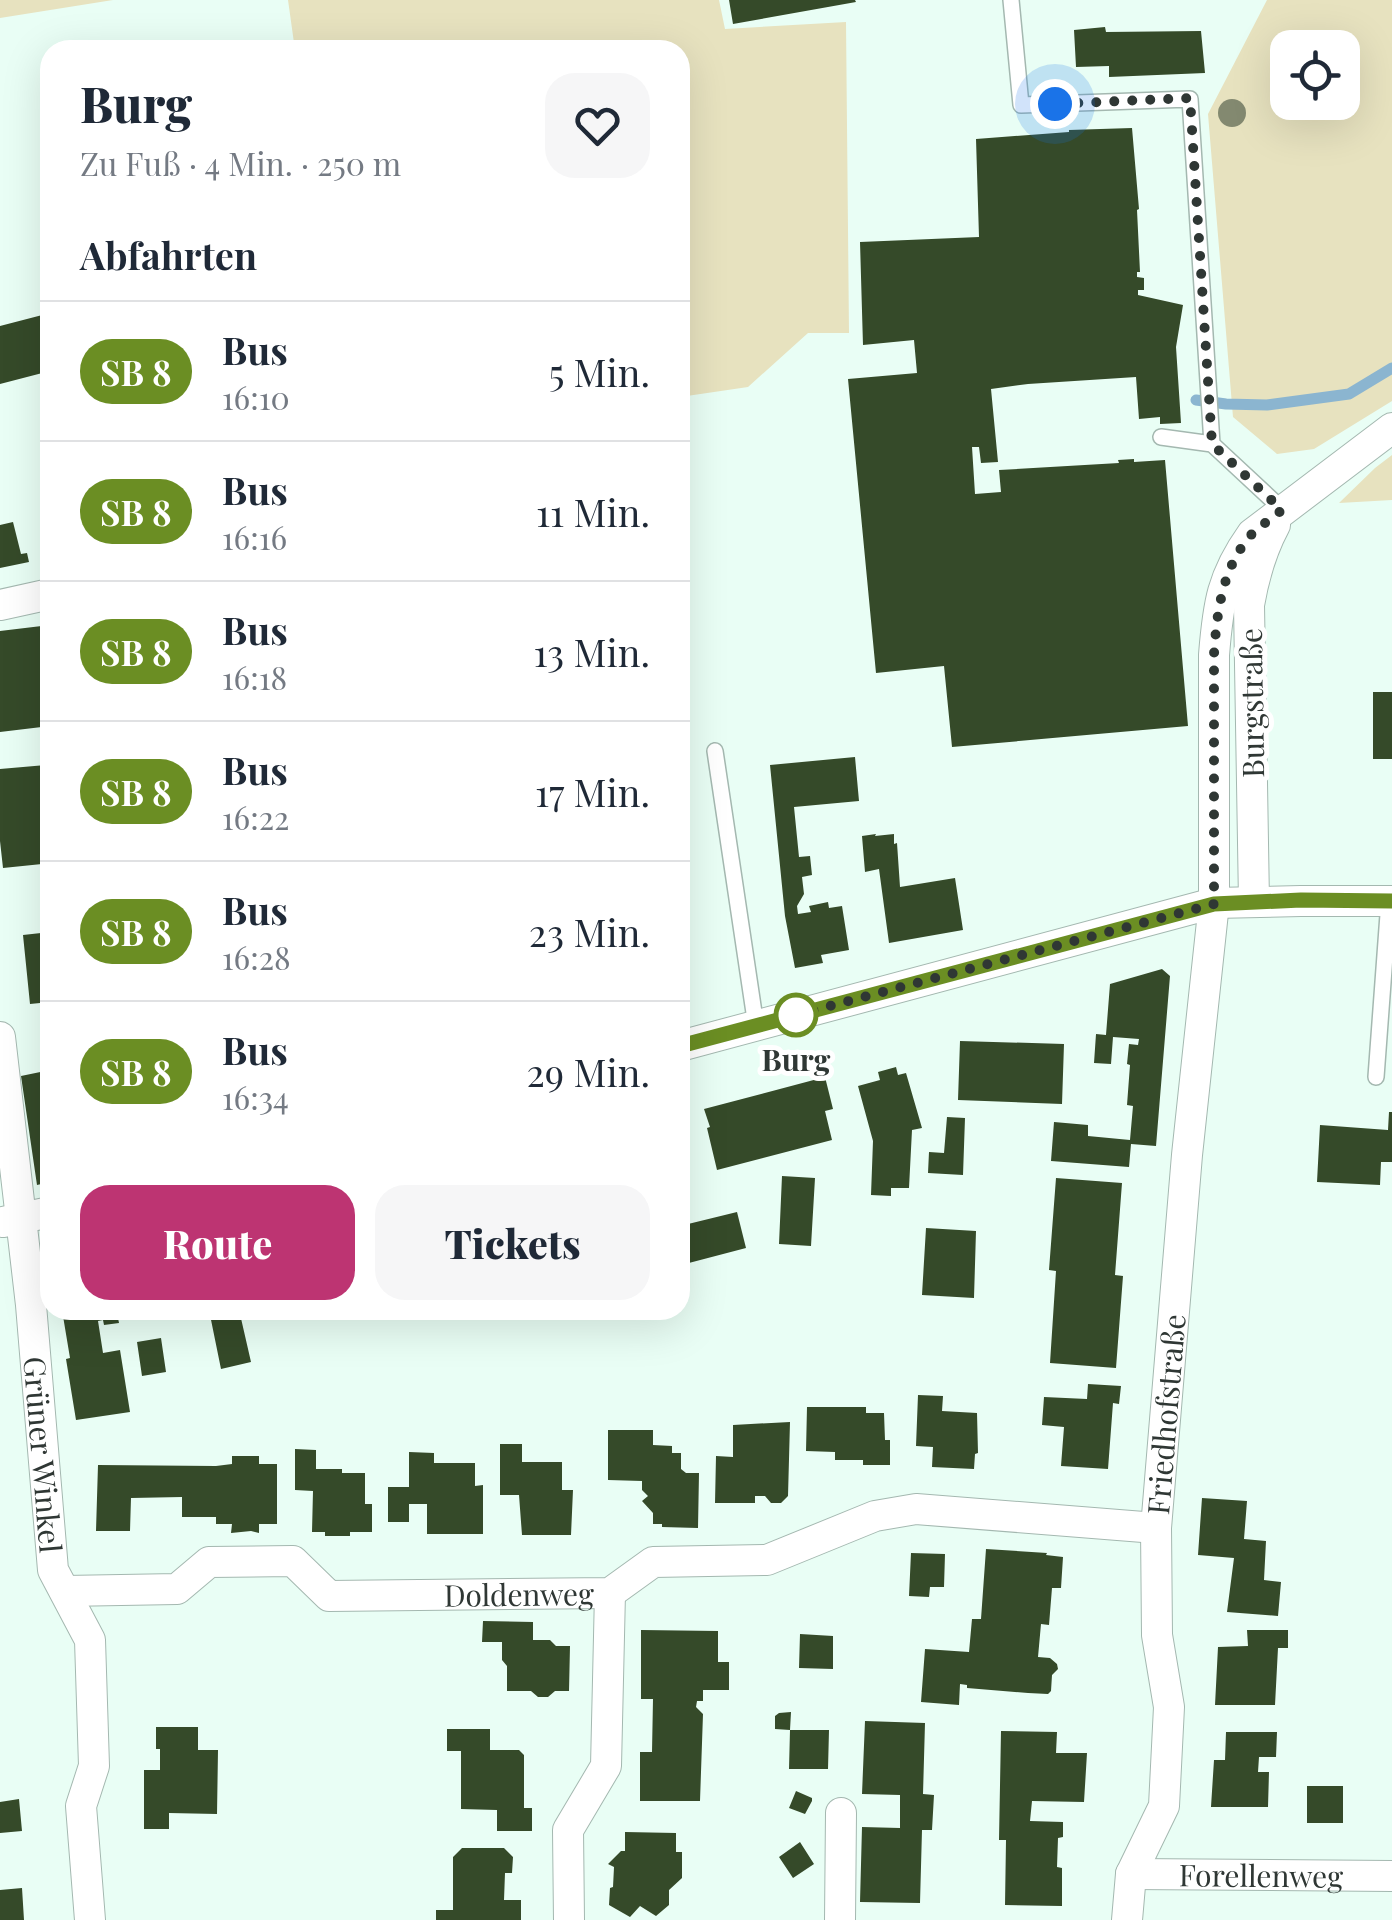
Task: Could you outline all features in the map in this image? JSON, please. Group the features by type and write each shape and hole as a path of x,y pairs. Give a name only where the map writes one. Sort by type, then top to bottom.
{"street":[{"name":"Burgstraße","path":"1214,904 1214,654 1222,589 1236,556 1252,534 1392,428"},
{"name":"Burgstraße","path":"1254,902 1250,605 1258,562 1282,510"},
{"path":"0,604 40,596"},
{"path":"690,1043 1214,904 1390,901"},
{"name":"Friedhofstraße","path":"1128,1920 1131,1874 1164,1806 1169,1707 1157,1635 1156,1528 1185,1172 1214,904"},
{"name":"Grüner Winkel","path":"0,1037 32,1305 53,1570 90,1640 94,1766 82,1806 90,1920"},
{"name":"Doldenweg","path":"64,1591 177,1589 209,1562 292,1561 329,1596 610,1593 653,1562 766,1560 875,1516 916,1508 1156,1528"},
{"path":"569,1920 568,1830 606,1766 610,1593"},
{"path":"840,1920 842,1813"},
{"name":"Forellenweg","path":"1131,1874 1392,1876"}],"lane":[{"path":"1010,0 1021,105 1190,98 1212,444"},
{"path":"1162,438 1212,444 1282,510"},
{"path":"715,751 756,1026"},
{"path":"1376,1077 1390,901"}],"shaded area":[{"path":"0,0 113,0 0,18"},
{"path":"288,0 719,0 725,29 846,22 849,333 808,333 748,387 690,396 690,40 294,40"},
{"path":"1267,0 1392,0 1392,401 1314,449 1277,454 1233,417 1208,114"},
{"path":"1392,455 1392,500 1339,503 1375,468"}],"building":[{"path":"729,0 855,0 856,2 733,24"},
{"path":"1105,27 1106,32 1201,31 1205,73 1109,77 1109,66 1076,67 1074,30"},
{"path":"1132,128 1139,209 1137,277 1144,278 1144,290 1138,290 1138,295 1183,305 1176,347 1181,423 1160,424 1160,417 1139,419 1136,377 991,389 998,462 981,463 979,447 972,447 975,494 1001,492 999,470 1165,460 1188,726 952,747 944,666 876,673 848,379 917,373 914,340 863,345 860,242 979,237 976,139"},
{"path":"40,316 40,374 0,384 0,326"},
{"path":"13,522 21,554 27,553 29,562 0,568 0,525"},
{"path":"40,626 40,727 0,732 0,631"},
{"path":"1373,692 1392,692 1392,759 1373,759"},
{"path":"855,757 859,801 794,807 799,857 810,856 812,875 802,877 804,894 797,906 798,914 811,912 809,906 828,902 829,908 842,906 849,950 821,955 823,963 795,968 785,916 770,765"},
{"path":"40,766 40,864 3,868 0,769"},
{"path":"894,834 900,887 955,878 963,930 889,943 879,869 865,872 862,836"},
{"path":"40,933 40,1003 30,1004 23,935"},
{"path":"1162,969 1170,976 1156,1146 1131,1144 1129,1167 1051,1161 1054,1122 1088,1125 1088,1136 1130,1140 1133,1106 1127,1105 1127,1064 1129,1044 1138,1045 1139,1039 1113,1037 1111,1064 1094,1063 1096,1034 1106,1035 1110,984"},
{"path":"960,1041 1064,1044 1062,1104 958,1100"},
{"path":"896,1067 898,1075 906,1073 922,1128 912,1130 909,1188 891,1188 891,1196 871,1195 873,1141 858,1086 880,1080 878,1072"},
{"path":"40,1072 37,1185 21,1076"},
{"path":"825,1077 833,1109 825,1111 832,1140 717,1170 704,1109"},
{"path":"1389,1112 1392,1162 1381,1162 1380,1185 1317,1182 1320,1125 1388,1130"},
{"path":"947,1117 965,1118 963,1175 928,1173 929,1152 944,1153"},
{"path":"782,1176 815,1178 811,1246 779,1244"},
{"path":"1056,1178 1122,1183 1115,1275 1123,1276 1116,1368 1050,1363 1056,1271 1049,1270"},
{"path":"737,1212 746,1248 690,1263 690,1224"},
{"path":"926,1228 976,1231 974,1298 922,1295"},
{"path":"64,1320 103,1320 98,1321 103,1353 120,1350 130,1412 76,1420 66,1359 70,1358"},
{"path":"211,1320 241,1320 251,1362 221,1369"},
{"path":"161,1338 166,1372 142,1376 137,1342"},
{"path":"1088,1384 1121,1386 1119,1404 1113,1403 1108,1469 1061,1466 1064,1427 1042,1425 1044,1397 1087,1399"},
{"path":"918,1395 943,1396 942,1411 977,1413 978,1453 974,1469 932,1467 933,1447 916,1446"},
{"path":"807,1407 866,1407 866,1413 884,1413 890,1465 863,1465 863,1460 835,1460 835,1452 806,1451"},
{"path":"790,1422 788,1496 781,1503 755,1496 755,1503 715,1503 716,1456 733,1457 733,1425"},
{"path":"608,1430 653,1430 653,1445 672,1446 672,1453 681,1453 681,1469 699,1473 698,1528 653,1524 653,1513 642,1501 648,1496 642,1490 642,1481 608,1480"},
{"path":"500,1444 522,1444 522,1462 562,1462 562,1490 573,1490 571,1535 522,1535 519,1495 500,1495"},
{"path":"295,1449 316,1450 316,1469 365,1473 365,1504 372,1504 372,1532 325,1536 325,1532 312,1532 313,1491 295,1490"},
{"path":"409,1452 434,1453 434,1463 475,1463 475,1486 483,1485 483,1534 427,1534 427,1504 409,1504 409,1522 388,1522 388,1487 409,1487"},
{"path":"232,1456 259,1456 259,1464 277,1464 277,1524 259,1524 259,1533 231,1533 232,1524 216,1524 216,1517 182,1517 182,1497 131,1498 130,1531 96,1531 98,1465 216,1466 232,1464"},
{"path":"1202,1498 1247,1501 1244,1539 1266,1541 1264,1580 1281,1582 1278,1616 1227,1612 1234,1558 1198,1555"},
{"path":"986,1549 1063,1557 1061,1588 1052,1588 1049,1625 1041,1624 1038,1657 1050,1658 1057,1664 1051,1691 1028,1693 967,1688 960,1684 959,1705 921,1702 925,1649 969,1652 972,1619 981,1619"},
{"path":"911,1553 945,1554 944,1587 930,1587 929,1597 909,1596"},
{"path":"483,1621 533,1622 533,1640 570,1646 569,1691 538,1697 531,1691 507,1691 502,1642 482,1642"},
{"path":"641,1630 718,1631 718,1662 729,1662 729,1690 703,1690 703,1701 697,1701 696,1707 703,1714 700,1801 640,1801 640,1752 652,1752 653,1699 641,1699"},
{"path":"1247,1630 1288,1630 1288,1648 1278,1648 1275,1705 1215,1705 1218,1647 1248,1646"},
{"path":"800,1634 833,1636 833,1669 799,1668"},
{"path":"791,1712 790,1730 775,1729 775,1716"},
{"path":"865,1721 925,1723 923,1794 934,1795 932,1830 922,1830 920,1903 860,1902 862,1827 900,1828 900,1795 862,1794"},
{"path":"156,1727 198,1727 198,1750 218,1750 217,1814 169,1813 169,1829 144,1829 144,1770 160,1770"},
{"path":"447,1729 490,1729 490,1750 519,1750 524,1755 524,1808 532,1808 532,1831 497,1831 497,1810 461,1809 461,1751 447,1751"},
{"path":"790,1730 829,1730 828,1769 789,1769"},
{"path":"1001,1731 1057,1732 1056,1753 1087,1753 1084,1802 1032,1801 1030,1821 1063,1822 1057,1867 1062,1868 1062,1906 1005,1905 1006,1840 999,1840"},
{"path":"1226,1732 1277,1732 1276,1757 1259,1757 1258,1772 1269,1772 1268,1807 1211,1807 1214,1760 1225,1760"},
{"path":"1307,1786 1343,1786 1343,1823 1307,1823"},
{"path":"796,1791 812,1798 805,1814 789,1808"},
{"path":"19,1799 22,1831 0,1833 0,1802"},
{"path":"625,1832 676,1833 676,1852 682,1852 682,1878 669,1890 669,1905 656,1916 640,1906 630,1917 609,1905 614,1867 608,1864 625,1851"},
{"path":"800,1842 814,1864 793,1878 779,1857"},
{"path":"462,1848 504,1848 513,1857 512,1873 505,1873 504,1900 521,1900 521,1920 436,1920 436,1910 453,1910 453,1857"},
{"path":"22,1888 24,1920 0,1920 0,1890"}],"waterway":[{"path":"1196,400 1267,405 1349,394 1392,368"}],"bus line":[{"path":"690,1043 1214,904 1392,901"}],"place":[{"name":"Burg","path":"796,1015"}],"route":[{"path":"796,1015 1214,904 1214,654 1222,589 1236,556 1252,534 1282,510 1212,444 1190,98 1055,104"}]}
